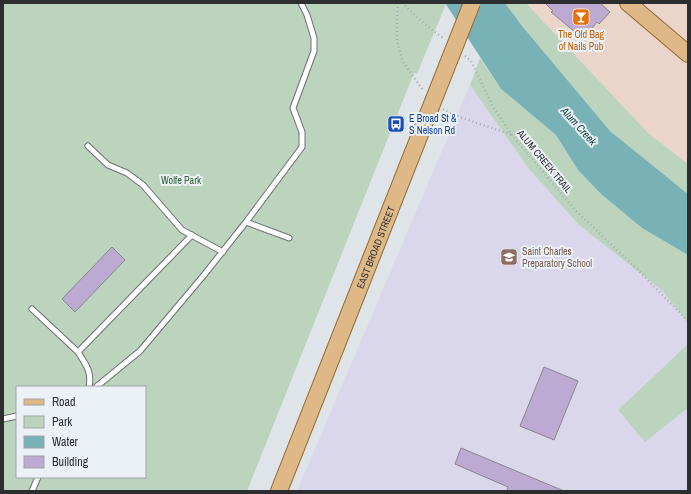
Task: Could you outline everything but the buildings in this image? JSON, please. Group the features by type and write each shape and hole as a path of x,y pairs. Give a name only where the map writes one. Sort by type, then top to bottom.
{"main road":[{"name":"EAST BROAD STREET","path":"279,491 472,3"},
{"path":"628,3 688,54"}],"lane":[{"path":"97,386 140,351 204,276 302,147 302,132 293,108 314,51 314,38 300,3"},
{"path":"88,146 108,164 127,173 143,185 182,230 223,252"},
{"path":"246,222 289,238"},
{"path":"78,352 192,236"},
{"path":"32,310 78,352 89,368 91,378 89,386"},
{"path":"3,419 16,416"},
{"path":"32,491 38,478"}],"path":[{"path":"402,3 422,22 447,41"},
{"name":"ALUM CREEK TRAIL","path":"465,56 471,61 493,106 512,136 576,211 639,271 688,321"}],"shaded area":[{"path":"526,3 688,3 688,164 648,133"},
{"name":"Saint Charles Preparatory School","path":"470,85 529,169 579,225 662,290 688,323 688,344 618,410 645,442 688,408 688,491 297,491"}],"green space":[{"name":"Wolfe Park","path":"3,3 446,4 417,74 414,73 247,491 3,491"},
{"path":"505,3 526,3 648,133 688,164 688,194 610,131 523,27"},
{"path":"480,58 501,89 556,135 578,170 601,194 642,228 688,255 688,323 662,290 579,225 529,169 470,85"},
{"path":"688,344 688,408 645,442 618,410"}],"water":[{"name":"Alum Creek","path":"445,3 505,3 523,27 610,131 688,194 688,255 642,228 601,194 578,170 556,135 501,89"}],"place":[{"name":"The Old Bag of Nails Pub","path":"581,17"},
{"name":"E Broad St & S Nelson Rd","path":"396,124"},
{"name":"Saint Charles Preparatory School","path":"509,257"}]}
